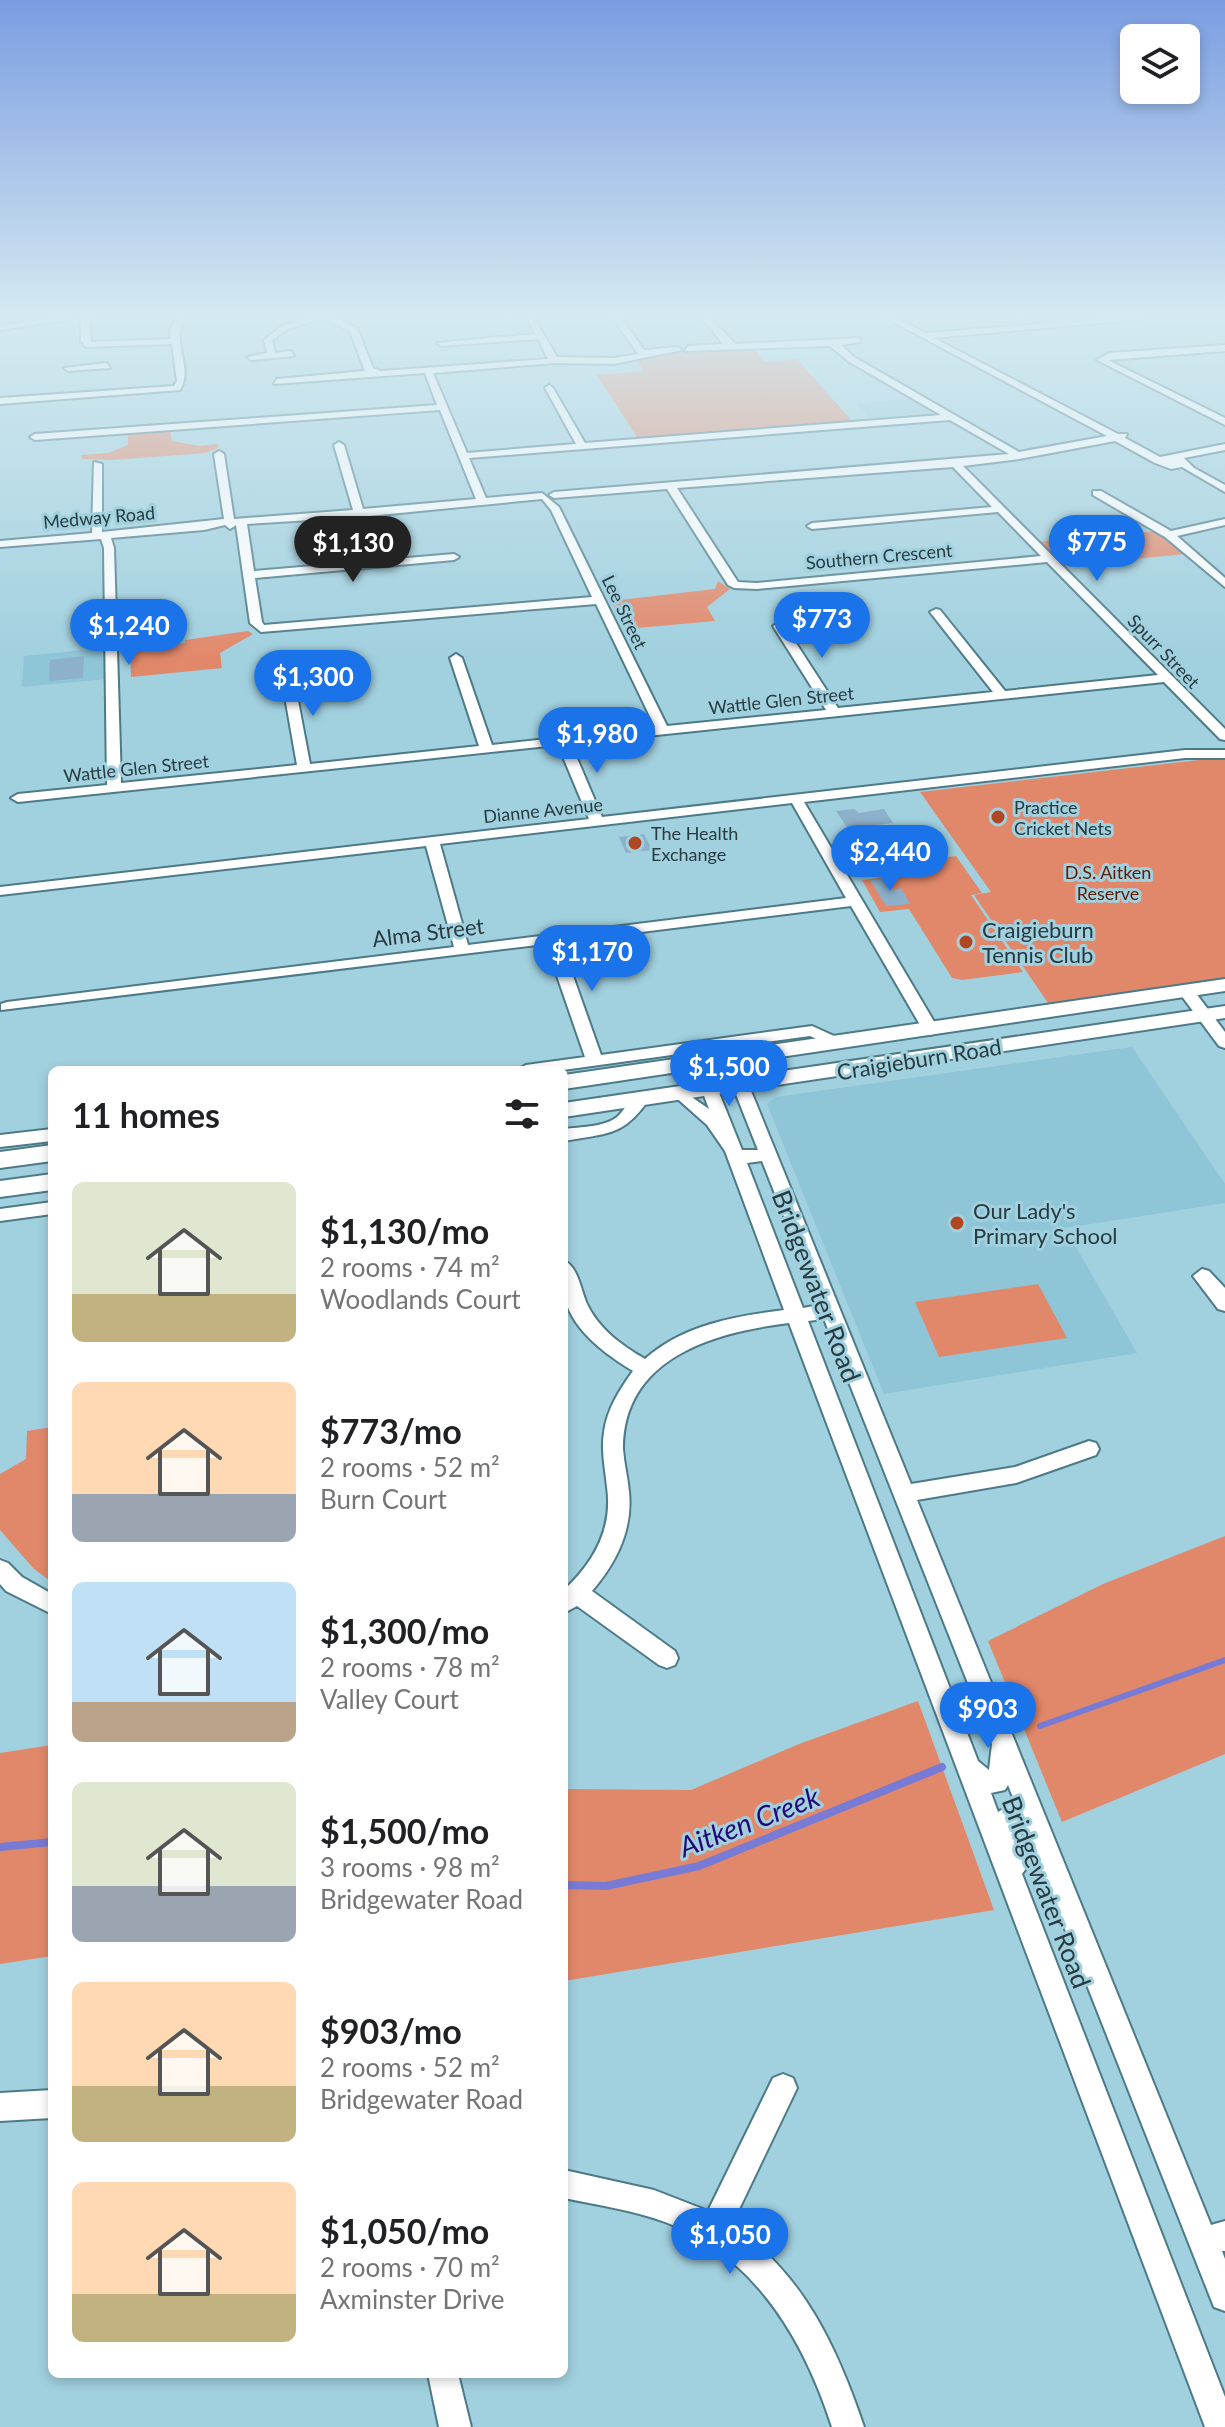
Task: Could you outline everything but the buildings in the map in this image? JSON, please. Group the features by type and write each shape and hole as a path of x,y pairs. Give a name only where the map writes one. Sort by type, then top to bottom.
{"main road":[{"name":"Craigieburn Road","path":"568,1081 1225,985"},
{"name":"Craigieburn Road","path":"568,1109 1212,1023"},
{"path":"0,1160 48,1154"},
{"path":"0,1189 48,1183"}],"street":[{"path":"35,437 113,431"},
{"path":"453,431 483,503"},
{"path":"573,431 582,447"},
{"path":"464,456 776,431"},
{"path":"976,431 1019,456"},
{"path":"1109,431 1168,460 1225,496"},
{"name":"Medway Road","path":"2,543 106,538 194,527 550,500 956,464 1120,437"},
{"path":"339,445 359,514"},
{"path":"1168,460 1219,451"},
{"path":"1183,464 1219,451"},
{"path":"219,454 249,575 256,623 265,630 600,600"},
{"path":"1168,460 1183,464 1225,489"},
{"path":"97,464 106,538 114,788"},
{"name":"Spurr Street","path":"956,464 1213,727 1224,746"},
{"name":"Southern Crescent","path":"671,487 734,585 757,586 1048,559"},
{"path":"1097,493 1169,535 1225,584"},
{"name":"Lee Street","path":"550,500 663,730"},
{"path":"812,526 1001,509"},
{"path":"1169,535 1225,522"},
{"path":"249,575 454,557"},
{"path":"936,612 1002,695"},
{"path":"779,626 834,712"},
{"path":"456,658 487,749"},
{"path":"287,674 304,768"},
{"name":"Wattle Glen Street","path":"18,798 1165,678"},
{"path":"563,741 597,822"},
{"name":"Dianne Avenue","path":"0,891 1185,754 1224,746"},
{"path":"796,799 931,1030"},
{"path":"432,841 462,950"},
{"name":"Alma Street","path":"7,1007 856,901"},
{"path":"552,939 595,1061"},
{"path":"1186,991 1212,1023"},
{"name":"Craigieburn Road","path":"557,1066 812,1031 837,1043"},
{"name":"Bridgewater Road","path":"730,1059 1038,1831 1214,2239 1225,2296"},
{"name":"Bridgewater Road","path":"700,1064 1221,2427"},
{"path":"680,1094 713,1121 738,1158 767,1155"},
{"path":"568,1134 612,1127 623,1121 641,1099"},
{"path":"0,1141 48,1135"},
{"path":"0,1215 48,1209"},
{"path":"1202,1276 1223,1296"},
{"path":"568,1281 575,1305 591,1330 613,1350 645,1369"},
{"path":"667,1658 571,1599 605,1559 614,1537 620,1501 614,1434 621,1405 645,1369 671,1349 709,1331 829,1311"},
{"path":"903,1494 1016,1475 1089,1449"},
{"path":"0,1569 20,1589 48,1603"},
{"path":"967,1762 985,1782 996,1782 1001,1776 1002,1763 998,1732"},
{"path":"1029,1925 1008,1833 1008,1817 1020,1816 1038,1831"},
{"path":"714,2230 783,2088"},
{"path":"0,2107 48,2104"},
{"path":"568,2185 668,2209 714,2230 748,2256 777,2285 803,2320 824,2357 848,2427"},
{"path":"444,2378 455,2427"}],"shaded area":[{"path":"184,626 185,643 123,649 123,632"},
{"path":"105,648 106,679 22,687 24,656"},
{"name":"Our Lady's Primary School","path":"1132,1047 1225,1184 1225,1203 1065,1228 1137,1353 884,1394 767,1104 776,1097"}],"green space":[{"path":"170,431 172,441 200,446 218,444 218,448 206,453 112,460 82,459 81,455 108,453 128,445 128,434"},
{"path":"633,431 736,431 638,439"},
{"path":"1158,531 1186,554 1060,566 1037,542"},
{"path":"718,581 730,589 707,607 715,621 626,629 611,601 715,589"},
{"path":"248,631 253,634 220,653 222,668 131,677 130,649"},
{"name":"D.S. Aitken Reserve","path":"1225,757 1225,978 1048,1003 974,895 991,892 920,792"},
{"name":"Craigieburn Tennis Club","path":"956,856 982,893 971,895 1023,972 962,980 952,978 909,909 880,912 862,880 903,875 896,864"},
{"path":"1038,1284 1067,1338 939,1357 915,1302"},
{"path":"48,1428 48,1579 34,1569 0,1530 0,1474 26,1459 27,1431"},
{"path":"1225,1536 1225,1754 1062,1822 988,1641 1103,1584"},
{"path":"918,1701 994,1910 568,1980 568,1789 691,1790 799,1744"},
{"path":"48,1746 48,1957 0,1964 0,1753"}],"waterway":[{"name":"Aitken Creek","path":"1040,1726 1225,1660"},
{"name":"Aitken Creek","path":"568,1885 606,1886 699,1866 942,1767"},
{"name":"Aitken Creek","path":"0,1847 48,1842"}],"place":[{"name":"Practice Cricket Nets","path":"998,817"},
{"name":"The Health Exchange","path":"635,843"},
{"name":"Craigieburn Tennis Club","path":"966,942"},
{"name":"Our Lady's Primary School","path":"957,1223"}]}
